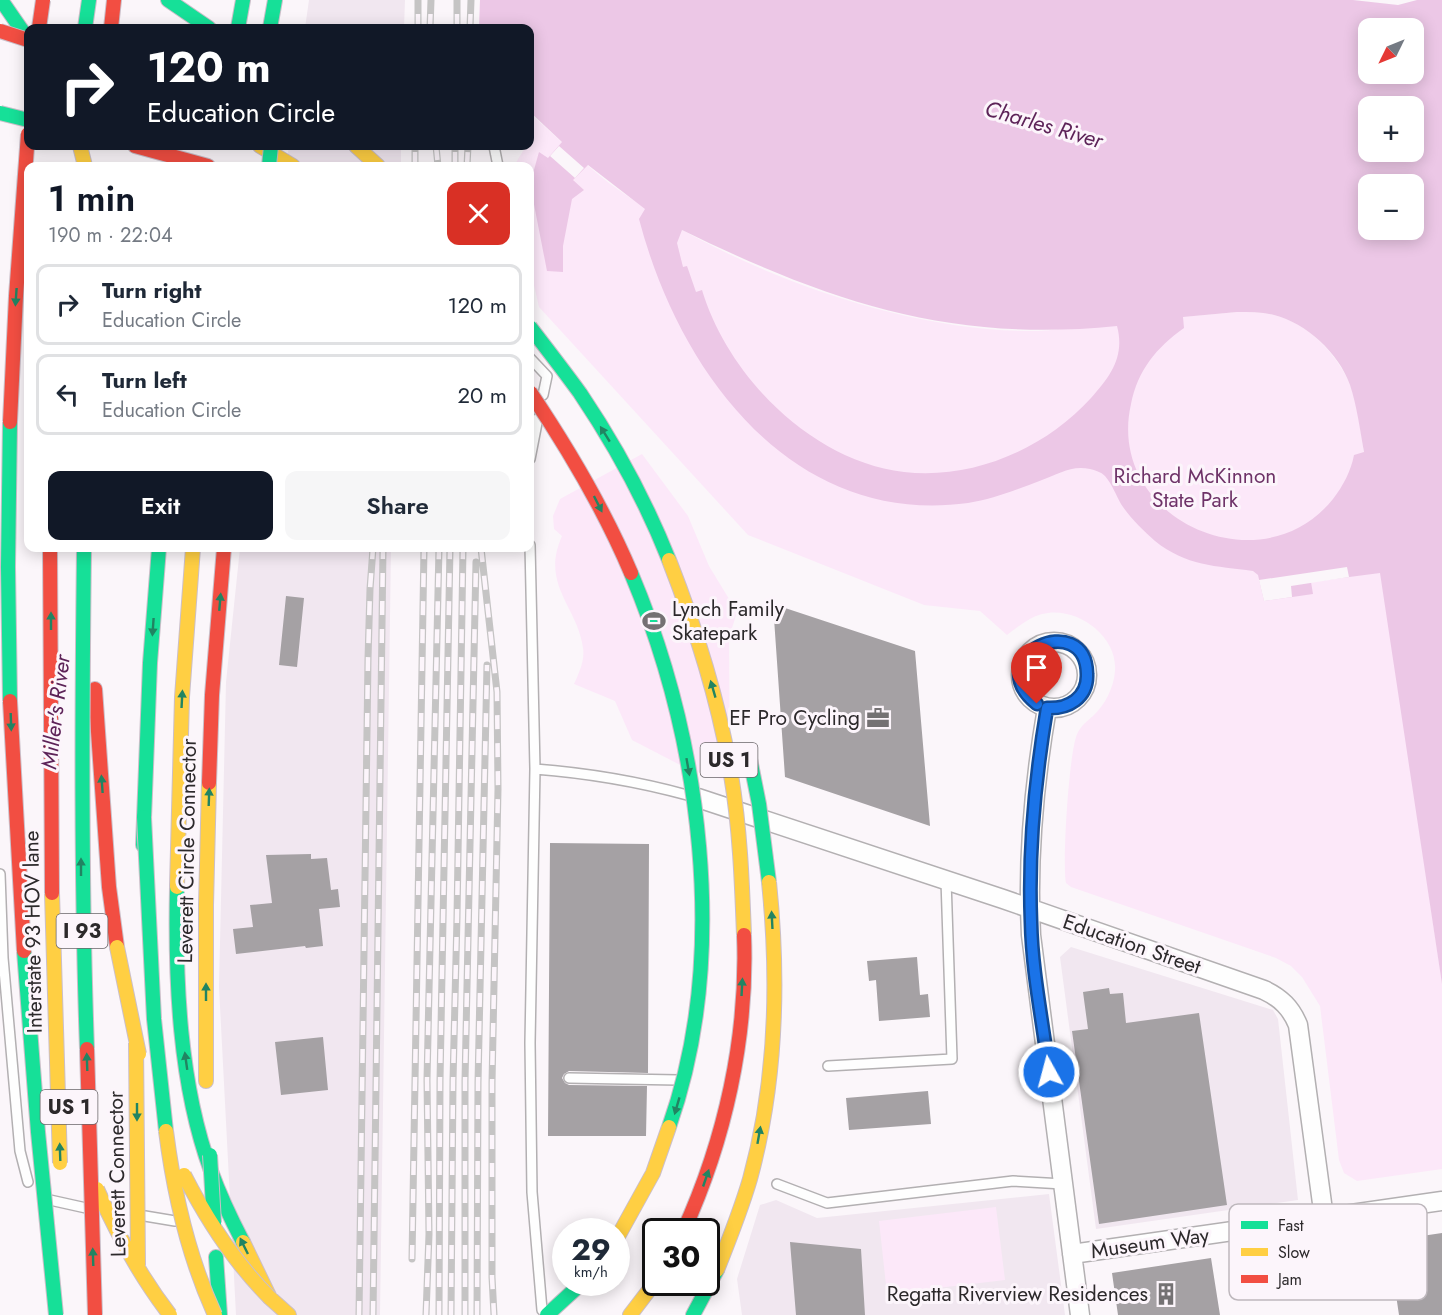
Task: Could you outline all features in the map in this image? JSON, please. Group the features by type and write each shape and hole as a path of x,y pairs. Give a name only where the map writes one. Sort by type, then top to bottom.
{"highway":[{"path":"1,0 24,34"},
{"path":"40,24 43,0"},
{"path":"86,24 89,0"},
{"path":"111,24 114,0"},
{"path":"168,0 203,24"},
{"path":"239,24 243,0"},
{"path":"271,24 275,0"},
{"path":"284,24 287,0"},
{"path":"0,31 24,39"},
{"path":"0,113 24,119"},
{"path":"153,150 208,162"},
{"path":"267,150 286,162"},
{"path":"360,150 374,162"},
{"path":"24,191 14,334 8,487 11,727 38,1152 56,1315"},
{"name":"US 1","path":"534,332 575,388 621,460 641,496 671,562 696,631 718,704 733,780 741,849 743,964 737,1044 723,1125 702,1190 689,1218"},
{"name":"US 1","path":"534,398 571,453 608,523 652,626 683,739 699,853 701,908 699,982 686,1069 677,1108 658,1161 629,1218"},
{"path":"534,415 571,453"},
{"path":"0,450 21,429"},
{"path":"621,460 676,554 708,627"},
{"name":"Interstate 93 HOV lane","path":"50,552 52,908 63,1221"},
{"path":"85,552 110,887 124,983 140,1061 165,1136 197,1202 234,1259 250,1279 289,1315"},
{"name":"I 93","path":"85,552 81,750 82,908 95,1315"},
{"name":"Leverett Circle Connector","path":"136,1032 150,663 159,552"},
{"path":"193,552 182,697 177,868 178,969 183,1041 193,1105 210,1169 222,1200 270,1298"},
{"name":"Leverett Circle Connector","path":"206,1090 206,905 212,706 224,552"},
{"path":"693,1315 717,1270 743,1201 754,1164 767,1086 774,991 771,898 762,813 746,737"},
{"path":"144,817 152,1010 164,1122 187,1239 217,1315"},
{"name":"US 1","path":"19,880 71,1113"},
{"name":"Leverett Connector","path":"136,1032 140,1292"},
{"path":"208,1112 217,1315"},
{"name":"US 1","path":"77,1131 92,1177 127,1253 150,1291 170,1315"},
{"path":"63,1245 66,1315"},
{"path":"548,1315 568,1296"},
{"path":"630,1315 645,1296"}],"street":[{"path":"1047,708 1034,795 1030,857 1030,909 1032,941 1080,1315"},
{"name":"Education Street","path":"698,798 946,880 1264,990 1287,1005 1292,1012 1299,1034 1322,1204"},
{"name":"Museum Way","path":"1421,1204 1442,1201"},
{"name":"Museum Way","path":"1072,1254 1229,1232"}],"lane":[{"path":"534,362 547,376 534,439"},
{"path":"530,552 536,770 531,1089 532,1192 543,1315"},
{"path":"536,770 581,772 641,783 698,798 694,1080 569,1078"},
{"path":"0,874 3,958 20,1151 29,1184 50,1200 68,1205 192,1223"},
{"path":"828,1066 952,1059 946,880"},
{"path":"777,1184 827,1203 1013,1181 1032,1184 1063,1184"},
{"path":"203,1225 226,1228"}],"shaded area":[{"path":"309,0 405,0 404,24 306,24"},
{"path":"288,150 401,150 401,162 287,162"},
{"path":"240,552 391,552 380,1315 236,1315 219,987 226,682"},
{"path":"1071,947 1273,1010 1278,1019 1298,1200 1270,1204 1229,1204 1229,1210 1096,1229 1060,957"},
{"path":"1049,1194 1065,1315 742,1315 737,1279 760,1205 776,1200 817,1218"}],"green space":[{"name":"Richard McKinnon State Park","path":"534,117 609,183 654,213 757,267 813,289 870,307 984,329 1038,331 1237,312 1260,313 1274,315 1298,324 1327,349 1348,380 1358,416 1442,984 1442,1169 1357,1181 1344,1173 1339,1160 1320,1006 1302,977 1291,966 1276,958 1071,887 1066,883 1067,806 1075,742 1081,727 1105,701 1111,689 1115,671 1110,646 1102,635 1080,619 1055,612 1032,618 1007,635 980,611 924,605 748,535 539,307 534,285 534,162 516,162 524,150 534,150"},
{"name":"Lynch Family Skatepark","path":"642,454 688,516 709,566 737,612 729,638 730,782 686,768 632,740 615,701 574,684 580,671 583,648 580,633 558,582 555,568 556,553 562,536 554,529 553,516 560,499"},
{"path":"996,1207 1005,1280 887,1294 879,1221"}],"water":[{"name":"Charles River","path":"480,0 1353,0 1398,5 1417,0 1442,0 1442,984 1380,573 1311,582 1313,594 1264,601 1258,575 1253,571 1202,564 1178,556 1155,541 1121,504 1105,476 1090,469 1077,468 1065,471 1006,493 968,503 905,504 848,490 797,464 752,427 714,382 683,331 657,276 639,219 645,209 588,165 573,180 584,190 572,199 563,246 563,272 547,271 534,204 534,170 539,152 548,158 562,142 534,116 534,24 479,24","holes":["682,230 789,278 892,311 945,322 999,328 1056,330 1117,326 1118,356 1105,382 1073,416 1030,446 1006,457 981,466 930,473 904,472 870,465 837,451 806,432 778,409 753,382 731,353 714,322 702,290 696,292 687,266 683,267 677,243","1237,312 1260,313 1286,319 1309,332 1330,351 1350,385 1364,452 1354,455 1346,478 1333,499 1303,525 1267,538 1231,539 1195,528 1165,508 1141,480 1129,445 1131,404 1138,381 1143,370 1157,352 1184,328 1183,317"]}],"pier":[{"path":"559,146 584,168 575,178 550,156"},
{"path":"1347,567 1349,577 1291,586 1292,597 1264,601 1259,580"}],"building":[{"path":"286,596 304,598 297,667 279,665"},
{"path":"773,604 915,651 930,826 785,777"},
{"path":"550,843 649,844 648,1073 569,1071 562,1078 569,1085 647,1086 646,1136 548,1136"},
{"path":"311,854 311,859 327,858 331,890 338,889 340,907 319,909 323,946 236,954 233,929 253,927 250,905 272,903 266,855"},
{"path":"917,957 920,995 928,994 930,1017 879,1021 876,980 869,981 867,961"},
{"path":"1109,988 1110,994 1123,993 1126,1023 1199,1013 1227,1205 1099,1224 1072,1031 1088,1029 1083,992"},
{"path":"323,1037 328,1090 281,1095 275,1042"},
{"path":"928,1091 931,1124 849,1130 846,1098"},
{"path":"1442,1233 1442,1315 1399,1315 1397,1300 1427,1300 1427,1235"},
{"path":"790,1242 861,1249 865,1315 796,1315"},
{"name":"Regatta Riverview Residences","path":"1211,1258 1220,1315 1118,1315 1112,1273"}],"railway":[{"path":"418,0 418,24"},
{"path":"430,24 431,0"},
{"path":"457,0 457,24"},
{"path":"470,24 471,0"},
{"path":"415,150 415,162"},
{"path":"436,150 438,162"},
{"path":"455,150 455,162"},
{"path":"467,162 468,150"},
{"path":"359,1315 368,659 373,552"},
{"path":"373,1315 383,552"},
{"path":"412,1259 424,552"},
{"path":"426,1315 429,1234 427,1080 439,552"},
{"path":"439,1315 440,1081 450,552"},
{"path":"451,1315 463,552"},
{"path":"481,552 497,692 498,789 492,1083 494,1315"},
{"path":"465,1315 465,1081 476,562"},
{"path":"477,1315 478,1083 487,665"}],"traffic: fast":[{"path":"1,0 24,33"},
{"path":"86,24 89,0"},
{"path":"168,0 203,24"},
{"path":"239,24 243,0"},
{"path":"271,24 275,0"},
{"path":"0,113 24,119"},
{"path":"269,162 271,150"},
{"path":"534,332 580,393 605,433 640,495 669,560"},
{"path":"10,422 8,567 10,701"},
{"path":"84,552 82,798 87,1049"},
{"path":"143,845 150,663 159,552"},
{"path":"631,573 655,637 675,705 690,776 699,847 702,919 699,991 688,1060 669,1127"},
{"path":"749,754 759,804 769,882"},
{"path":"144,817 154,1019 166,1131"},
{"path":"177,887 178,994 192,1103 211,1171 243,1242"},
{"path":"24,951 38,1132 56,1315"},
{"path":"210,1155 214,1223"},
{"path":"216,1257 220,1315"},
{"path":"547,1315 568,1296"},
{"path":"693,1315 703,1296"}],"traffic: slow":[{"path":"81,150 84,162"},
{"path":"267,150 286,162"},
{"path":"360,150 374,162"},
{"path":"177,887 182,697 193,552"},
{"path":"669,560 706,666 726,747 739,835 744,935"},
{"path":"206,1081 209,783"},
{"path":"720,1262 750,1179 759,1143 770,1069 774,956 769,882"},
{"path":"52,893 60,1163"},
{"path":"117,947 139,1054"},
{"path":"136,1043 138,1265"},
{"path":"628,1218 653,1173 669,1127"},
{"path":"166,1131 183,1224 205,1293 215,1315"},
{"path":"184,1175 222,1240 270,1298"},
{"path":"97,1189 130,1254 170,1315"},
{"path":"243,1242 270,1298 289,1315"},
{"path":"630,1315 645,1296"}],"traffic: jam":[{"path":"40,24 43,0"},
{"path":"111,24 114,0"},
{"path":"0,31 24,39"},
{"path":"26,162 27,150"},
{"path":"150,150 193,162"},
{"path":"10,422 24,188"},
{"path":"534,398 585,480 631,573"},
{"path":"50,552 52,893"},
{"path":"209,783 212,695 224,552"},
{"path":"95,689 109,887 117,947"},
{"path":"10,701 24,951"},
{"path":"689,1218 711,1161 731,1087 742,1011 744,935"},
{"path":"87,1049 95,1315"}],"place":[{"name":"Lynch Family Skatepark","path":"654,621"},
{"name":"EF Pro Cycling","path":"878,718"},
{"name":"Regatta Riverview Residences","path":"1166,1294"}],"route":[{"path":"1037,704 1023,688 1021,678 1025,658 1038,645 1051,641 1071,646 1082,655 1088,679 1078,699 1069,705 1047,708 1034,795 1032,825 1031,935 1049,1072"}],"water label":[{"name":"Miller's River","path":"55,712"}]}
